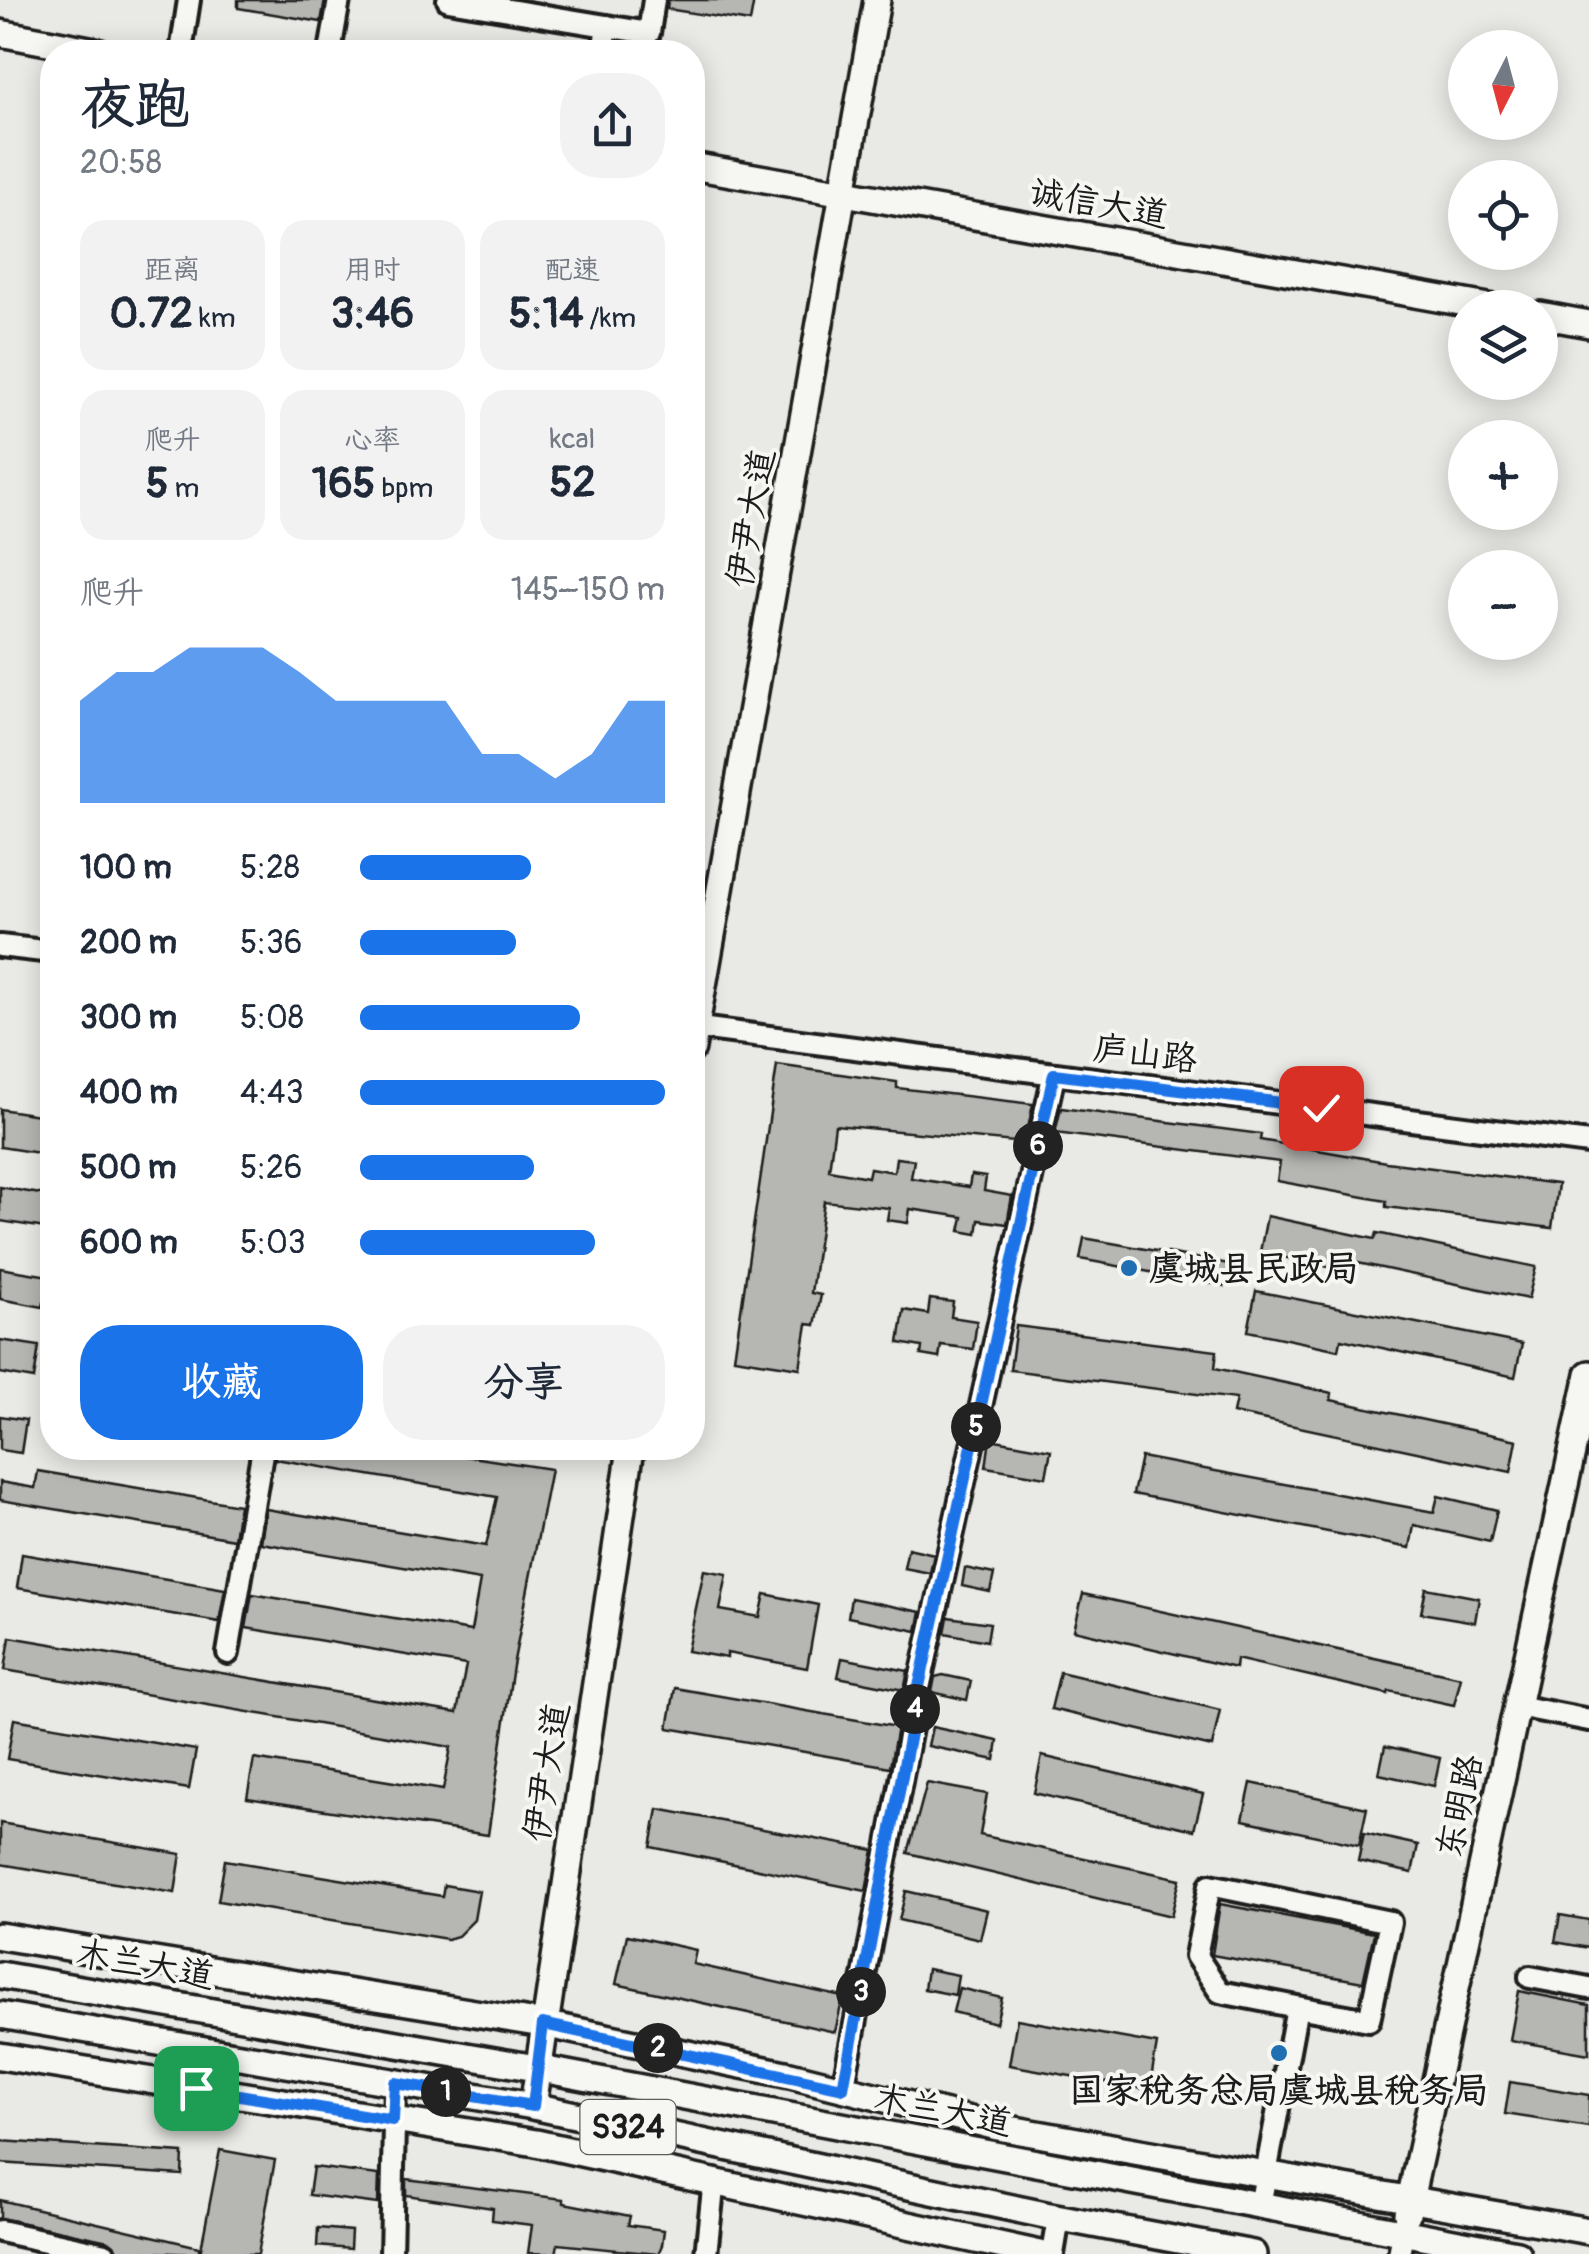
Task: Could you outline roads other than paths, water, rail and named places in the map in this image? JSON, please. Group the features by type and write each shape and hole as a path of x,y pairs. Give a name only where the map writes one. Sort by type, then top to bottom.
{"main road":[{"name":"伊尹大道","path":"705,972 877,0"},
{"path":"0,34 40,41"},
{"name":"诚信大道","path":"705,168 1448,300"},
{"path":"1558,319 1589,324"},
{"name":"东明路","path":"1401,2244 1589,1374"},
{"name":"伊尹大道","path":"533,2106 629,1460"},
{"path":"0,1936 543,2024 843,2088 998,2127 1589,2231"},
{"name":"木兰大道","path":"0,1975 536,2068 1260,2206 1401,2244 1517,2254"},
{"name":"S324","path":"0,2015 533,2106 1239,2253"},
{"path":"0,2056 536,2143 1040,2254"}],"street":[{"path":"183,40 190,0"},
{"path":"332,40 339,0"},
{"path":"448,0 648,34 654,0"},
{"path":"605,40 607,26"},
{"path":"0,946 40,951"},
{"name":"庐山路","path":"705,1035 1054,1074 1589,1143"},
{"path":"843,2088 918,1691 1054,1074"},
{"path":"228,1653 261,1460"},
{"path":"1517,1706 1589,1720"},
{"path":"1210,1885 1390,1922 1370,2020 1298,2006 1220,1992 1196,1956 1210,1885"},
{"path":"1530,1977 1589,1988"},
{"path":"1260,2206 1298,2006"},
{"path":"391,2254 395,2083"},
{"path":"706,2254 714,2180"},
{"path":"1053,2254 1059,2218"},
{"path":"0,2231 103,2254"}],"place":[{"name":"虞城县民政局","path":"1129,1268"},
{"name":"国家税务总局虞城县税务局","path":"1279,2053"}]}
